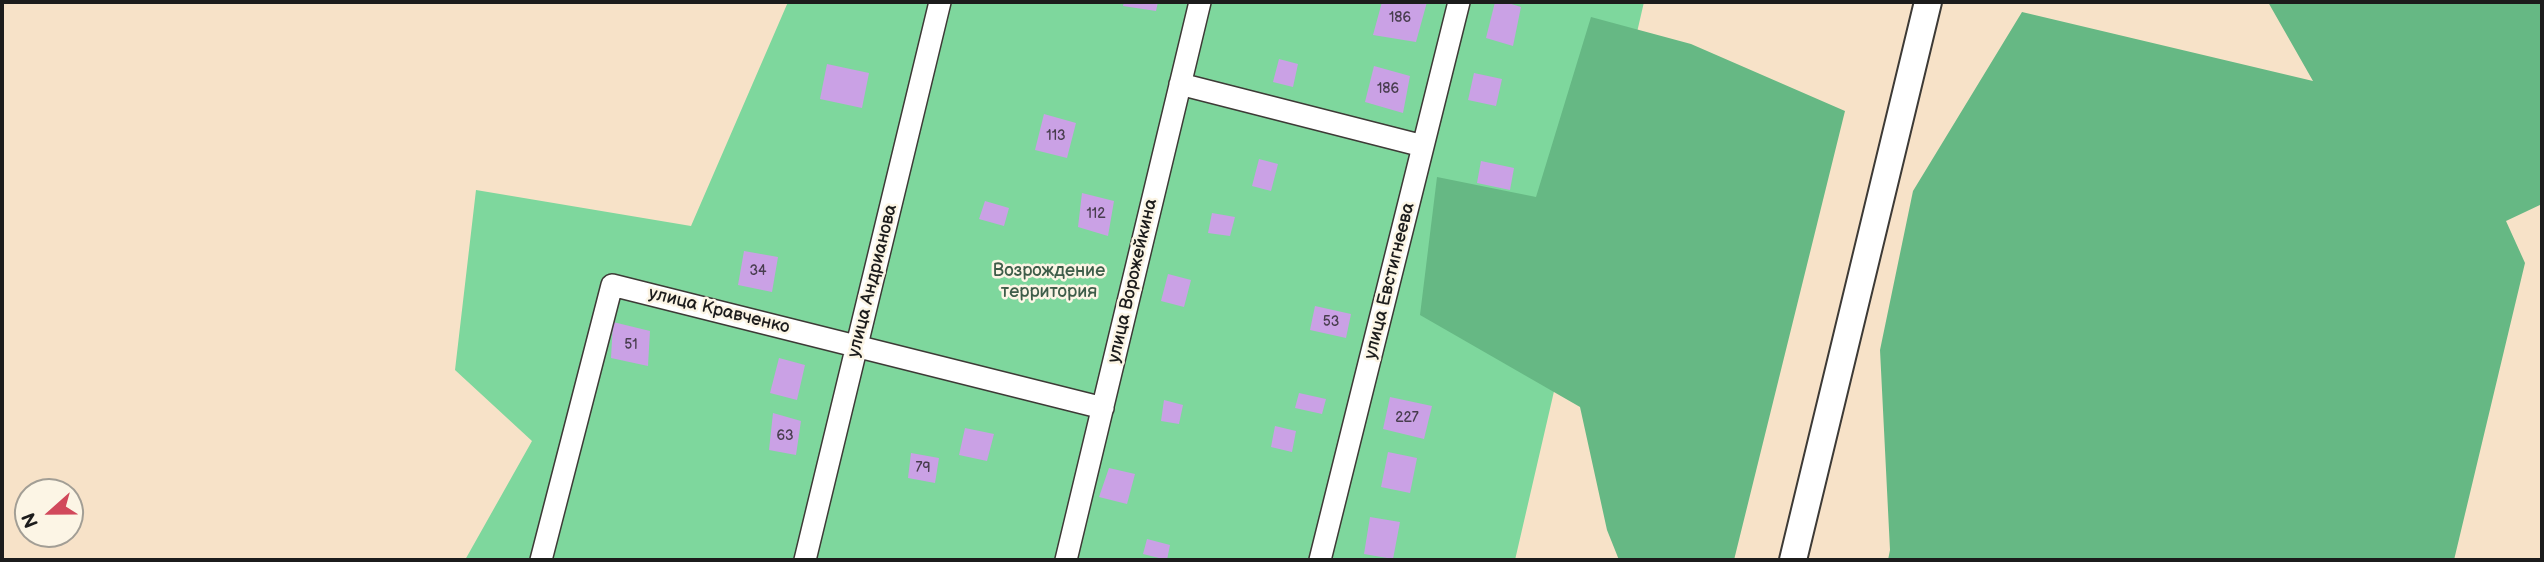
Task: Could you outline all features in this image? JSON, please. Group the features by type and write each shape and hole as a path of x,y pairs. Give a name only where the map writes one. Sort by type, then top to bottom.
{"main road":[{"path":"1793,560 1928,2"}],"street":[{"name":"улица Андрианова","path":"805,560 940,2"},
{"name":"улица Ворожейкина","path":"1066,560 1200,2"},
{"name":"улица Евстигнеева","path":"1320,560 1459,2"},
{"path":"1180,84 1423,146"},
{"name":"улица Кравченко","path":"541,560 612,285 1103,408"}],"green space":[{"name":"Возрождение территория","path":"788,2 1644,2 1515,560 465,560 532,441 455,370 476,190 691,226"},
{"path":"2268,2 2542,2 2542,204 2506,221 2525,263 2454,560 1888,560 1890,550 1880,350 1913,191 2022,12 2313,81"},
{"path":"1591,17 1691,44 1845,111 1734,560 1619,560 1607,530 1580,407 1420,315 1437,177 1536,197"}],"building":[{"path":"1124,2 1158,2 1156,11 1123,6"},
{"path":"1382,2 1427,2 1416,42 1373,35"},
{"path":"1495,2 1521,7 1513,46 1486,38"},
{"path":"1279,59 1298,64 1293,87 1273,82"},
{"path":"827,64 869,73 862,108 820,99"},
{"path":"1374,66 1410,76 1403,113 1365,102"},
{"path":"1474,73 1502,79 1496,106 1468,100"},
{"path":"1044,114 1076,123 1067,158 1035,150"},
{"path":"1259,159 1278,164 1271,191 1252,186"},
{"path":"1481,161 1514,168 1510,190 1477,183"},
{"path":"1082,193 1114,201 1108,236 1078,227"},
{"path":"985,201 1009,208 1004,226 979,219"},
{"path":"1212,213 1235,217 1230,236 1208,233"},
{"path":"744,251 778,257 772,292 738,285"},
{"path":"1168,274 1191,280 1184,307 1161,301"},
{"path":"1315,306 1351,314 1346,338 1310,330"},
{"path":"613,322 650,331 648,366 611,358"},
{"path":"779,358 805,365 797,400 770,393"},
{"path":"1299,393 1326,399 1322,414 1295,408"},
{"path":"1390,397 1432,406 1424,439 1383,429"},
{"path":"1164,400 1183,405 1179,424 1161,421"},
{"path":"773,413 801,421 796,455 769,450"},
{"path":"1275,426 1296,431 1292,452 1271,447"},
{"path":"965,428 994,434 987,461 959,455"},
{"path":"1388,452 1417,458 1410,493 1381,487"},
{"path":"911,453 939,458 935,483 908,478"},
{"path":"1109,468 1135,474 1127,504 1099,497"},
{"path":"1370,517 1400,522 1393,559 1364,554"},
{"path":"1147,539 1170,545 1167,560 1143,554"}]}
